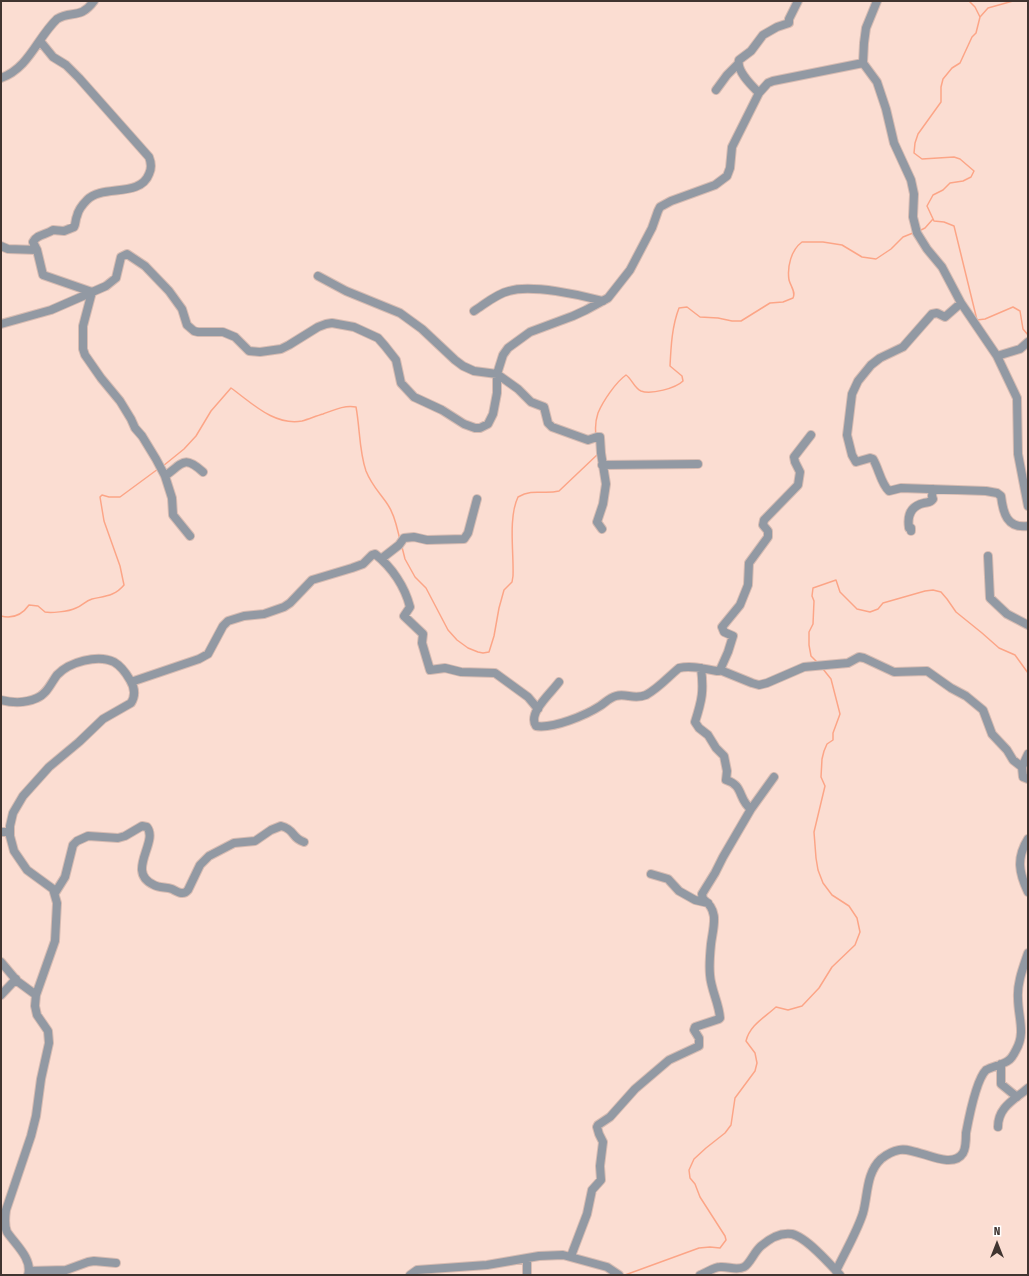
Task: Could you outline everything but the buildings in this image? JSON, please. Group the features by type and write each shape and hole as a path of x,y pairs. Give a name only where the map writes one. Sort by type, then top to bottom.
{"street":[{"path":"1,78 20,66 57,20 64,16 82,13 94,1"},
{"path":"716,90 727,75 738,64 739,59 751,51 763,35 788,23 798,1"},
{"path":"877,1 866,28 863,63 877,82 886,109 894,143 911,180 914,194 914,225 927,249 942,267 961,303 997,356 1018,402 1018,454 1028,506"},
{"path":"40,41 53,57 66,65 80,78 148,156 151,162 151,168 144,183 121,191 91,196 86,200 79,211 74,227 64,231 54,230 48,234 38,236 33,241 41,265 41,272 44,276 92,292"},
{"path":"1,324 51,310 111,284 116,278 121,257 127,254 136,260 169,291 182,309 189,327 198,332 214,332 235,337 249,351 254,352 289,346 318,327 326,324 332,323 354,327 378,338 393,356 397,365 400,383 414,397 442,410 472,427 480,428 488,424 491,420 496,405 497,374 503,355 508,348 530,332 573,316 608,298 630,270 652,228 660,207 671,201 715,185 727,176 730,168 732,147 759,93 768,83 863,63"},
{"path":"738,64 745,78 759,93"},
{"path":"1,246 8,250 37,250"},
{"path":"318,276 346,291 400,314 422,329 463,366 474,371 497,374 521,392 531,402 544,407 548,423 552,427 588,440 600,437 602,465 606,484 604,504 596,521 602,529"},
{"path":"474,311 496,296 508,291 523,288 556,291 604,301"},
{"path":"92,292 83,326 83,350 85,355 120,401 135,428 142,436 165,476 172,498 173,515 190,536"},
{"path":"961,303 945,317 937,313 932,314 903,346 884,355 871,365 858,381 852,394 847,435 855,461 860,462 870,458 873,459 888,491 892,492 900,488 986,491 997,493 1001,496 1002,508 1008,521 1016,525 1028,526"},
{"path":"997,356 1020,349 1027,343"},
{"path":"720,670 733,636 724,632 722,627 740,605 748,585 749,563 768,537 768,531 763,525 764,520 798,485 800,472 794,462 794,457 811,435"},
{"path":"165,476 186,462 192,462 203,472"},
{"path":"602,465 698,464"},
{"path":"911,531 911,528 909,528 908,518 911,510 916,505 931,502 933,500 933,489"},
{"path":"381,559 400,545 404,538 414,537 427,540 464,539 468,533 475,512 477,499"},
{"path":"131,682 199,659 208,654 223,626 228,621 244,616 264,614 284,607 290,604 312,580 362,564 374,554 381,559 395,574 404,589 410,607 404,616 423,634 422,643 430,670 445,668 461,672 495,673 528,697 538,709"},
{"path":"988,556 990,598 1008,614 1028,625"},
{"path":"559,682 538,709 534,718 535,725 539,727 553,724 585,713 619,695 634,697 644,695 658,687 679,668 687,667 716,671 720,670 759,685 800,669 850,663 860,657 894,672 927,671 951,688 966,696 981,708 985,714 992,734 1007,750 1013,760 1022,767"},
{"path":"1,700 20,702 37,698 45,692 58,675 67,667 87,660 104,659 114,662 124,671 131,682 134,692 131,703 103,719 79,742 49,767 23,796 11,819 10,832 14,851 27,870 48,885 55,893 57,903 55,941 36,994 35,1006 37,1015 48,1031 49,1043 40,1079 36,1116 31,1136 6,1210 5,1228 26,1258 28,1273 66,1270 94,1261 116,1262"},
{"path":"701,668 703,698 695,722 698,728 708,735 716,748 724,756 727,771 726,780 738,787 744,800 751,809"},
{"path":"1028,754 1022,767 1023,777 1028,780"},
{"path":"571,1256 587,1214 592,1190 601,1180 600,1166 603,1142 599,1134 597,1127 598,1125 610,1117 635,1089 669,1060 699,1046 699,1038 694,1030 695,1027 720,1018 710,975 710,951 715,921 714,911 702,897 704,890 711,881 722,856 751,809 774,777"},
{"path":"55,893 65,877 73,845 77,841 88,836 118,838 125,836 142,826 147,827 150,832 143,858 142,872 145,877 155,886 183,893 188,890 200,865 209,856 229,845 239,842 255,841 271,830 281,826 289,829 297,840 304,842"},
{"path":"1,832 10,832"},
{"path":"1028,839 1023,851 1020,867 1022,880 1028,892"},
{"path":"651,874 668,879 694,904 708,903"},
{"path":"747,1275 749,1264 755,1252 764,1244 779,1235 790,1234 807,1243 838,1273 862,1214 873,1168 877,1163 888,1154 899,1150 908,1150 942,1160 953,1159 960,1156 964,1150 968,1118 981,1077 986,1070 1010,1059 1018,1048 1022,1028 1018,987 1028,953"},
{"path":"1,962 16,979 36,994"},
{"path":"1,995 16,979"},
{"path":"1001,1064 1001,1082 1017,1097"},
{"path":"998,1127 1000,1114 1028,1088"},
{"path":"410,1275 417,1270 476,1266 554,1255 571,1256 607,1267 618,1274"},
{"path":"527,1259 527,1275"},
{"path":"700,1275 719,1267 744,1268 749,1264"}],"waterway":[{"path":"969,1 975,7 980,17"},
{"path":"1013,1 988,8 980,17 976,33 972,37 960,63 952,68 943,79 941,87 941,102 918,134 914,153 922,159 954,157 960,159 974,171 971,177 963,181 950,183 943,190 933,195 927,206 934,221 944,222 954,226 977,320 985,319 1013,307 1020,311 1023,329 1028,335"},
{"path":"919,231 925,228 933,219"},
{"path":"596,435 596,421 600,408 614,387 626,375 639,390 645,392 663,390 680,384 683,381 682,376 670,366 673,329 679,308 687,307 700,317 741,321 770,303 783,302 793,298 794,292 789,280 789,264 795,249 802,242 823,242 842,245 862,257 876,259 891,249 903,237 913,233"},
{"path":"163,466 184,449 196,436 211,411 231,388 264,412 273,417 292,422 302,421 343,407 356,407 362,456 366,471 373,485 392,513 396,522 400,540"},
{"path":"402,547 405,559 415,577 426,588 448,630 457,640 468,648 483,653 489,652 504,590 512,582 512,525 515,505 518,497 534,492 559,491 598,454"},
{"path":"1,616 9,617 20,614 29,605 38,606 45,612 73,609 90,600 105,596 121,589 124,585 120,566 104,521 100,497 102,495 109,497 120,497 158,469"},
{"path":"818,663 811,656 809,645 809,632 813,624 813,588 836,580 840,592 857,609 870,612 878,609 883,603 925,591 933,590 941,592 956,612 999,648 1015,655 1028,673"},
{"path":"625,1275 699,1248 720,1248 726,1240 725,1236 700,1197 695,1184 690,1178 689,1170 694,1159 725,1133 731,1125 735,1098 755,1071 757,1063 755,1053 746,1041 751,1030 776,1007 788,1010 802,1006 819,988 832,967 855,945 860,932 857,918 849,906 832,895 823,883 818,870 816,858 814,832 825,786 821,777 822,759 827,744 833,740 833,733 840,714 831,679 823,669"}]}
